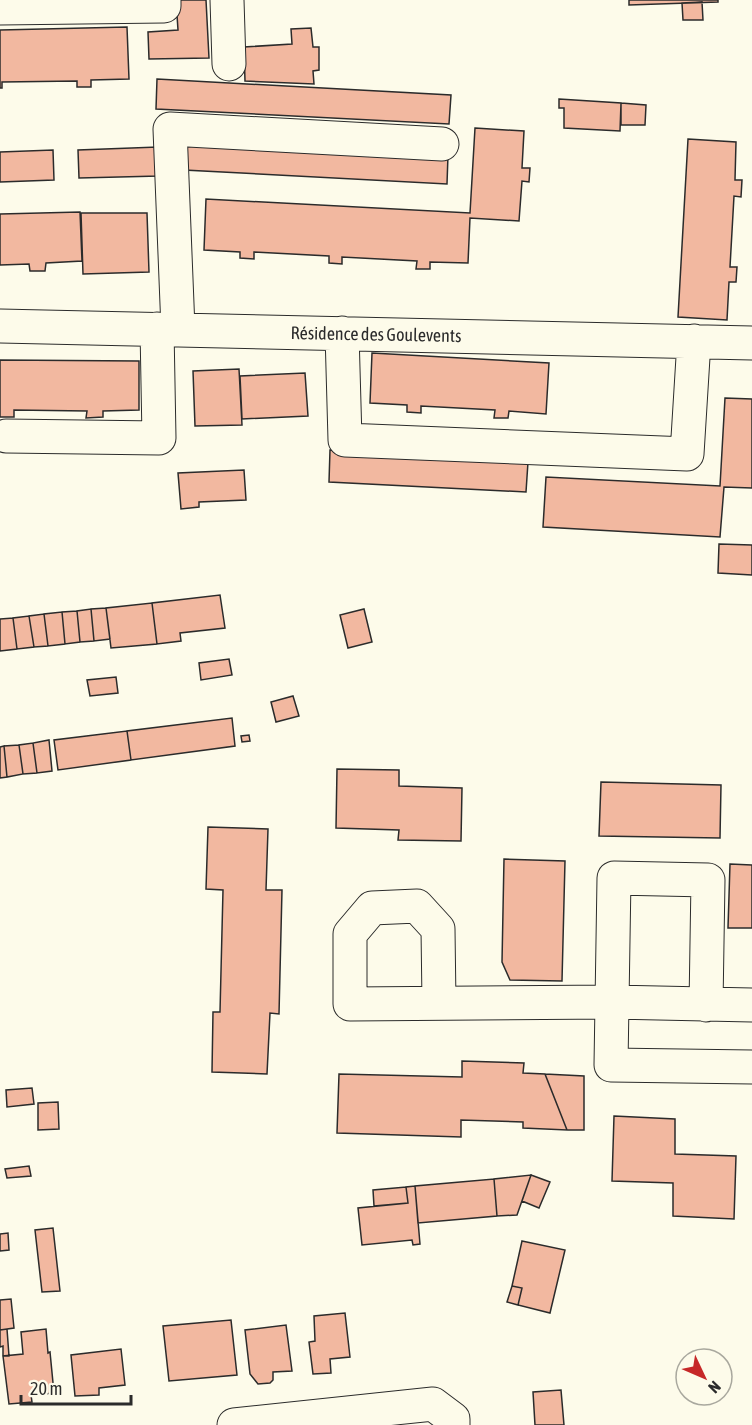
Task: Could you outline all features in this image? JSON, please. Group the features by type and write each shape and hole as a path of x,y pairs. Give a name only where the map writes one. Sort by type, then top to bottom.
{"street":[{"path":"0,8 164,6 164,0"},
{"path":"227,0 229,64"},
{"path":"6,436 159,438 168,329 171,129 442,144"},
{"name":"Résidence des Goulevents","path":"0,326 752,343"},
{"path":"342,333 345,440 687,454 694,341"},
{"path":"706,1005 708,880 614,878 610,1065 752,1067"},
{"path":"439,1003 612,1002 752,1005"},
{"path":"234,1425 433,1404 453,1422"}],"building":[{"path":"176,0 206,0 209,58 149,59 148,32 178,30"},
{"path":"629,0 718,0 718,2 629,5"},
{"path":"702,2 703,20 683,20 682,3"},
{"path":"127,27 129,79 91,80 91,87 77,87 77,81 2,82 2,88 0,88 0,30"},
{"path":"311,28 313,47 319,47 319,70 313,71 314,84 245,81 244,47 292,44 291,29"},
{"path":"157,79 451,95 449,124 156,109"},
{"path":"559,99 621,103 620,131 564,128 564,108 559,108"},
{"path":"621,103 646,105 645,125 621,125"},
{"path":"475,128 524,131 522,168 530,168 529,182 522,181 519,221 470,218 468,263 430,262 430,269 416,269 417,261 342,257 342,264 329,263 329,256 254,252 254,259 240,258 240,252 204,250 206,199 470,213"},
{"path":"688,139 736,142 735,180 742,180 741,197 734,196 730,267 737,267 736,282 729,282 727,320 678,317"},
{"path":"185,141 448,155 447,184 184,170"},
{"path":"158,147 159,176 79,178 78,150"},
{"path":"53,150 54,180 0,182 0,152"},
{"path":"80,212 82,261 46,263 45,271 30,271 29,264 0,265 0,214"},
{"path":"81,213 147,213 149,272 83,274"},
{"path":"372,353 549,363 546,414 509,411 508,418 494,418 495,410 421,406 421,413 407,412 407,405 370,403"},
{"path":"0,360 139,361 139,410 103,411 103,417 86,418 87,411 14,410 14,417 0,417"},
{"path":"239,369 242,425 195,426 193,371"},
{"path":"305,373 308,416 242,419 240,376"},
{"path":"725,398 752,399 752,488 724,487 720,537 543,527 546,477 720,486"},
{"path":"330,450 528,462 526,492 329,482"},
{"path":"244,470 246,500 199,502 199,507 181,509 178,473"},
{"path":"719,544 752,545 752,575 718,573"},
{"path":"220,595 225,628 180,633 181,641 157,644 152,603"},
{"path":"152,603 157,644 111,648 106,608"},
{"path":"106,608 110,639 94,641 91,609"},
{"path":"91,609 94,641 80,642 77,611"},
{"path":"364,609 372,642 348,648 340,615"},
{"path":"77,611 80,642 65,644 62,612"},
{"path":"62,612 65,644 48,646 44,614"},
{"path":"44,614 48,646 34,647 29,616"},
{"path":"29,616 34,647 17,649 13,618"},
{"path":"13,618 17,649 0,651 0,619"},
{"path":"229,659 232,675 201,680 199,663"},
{"path":"116,677 118,693 90,696 87,680"},
{"path":"293,696 299,716 276,722 271,702"},
{"path":"232,718 235,746 131,760 127,731"},
{"path":"127,731 131,760 58,770 54,740"},
{"path":"249,735 250,741 242,742 241,736"},
{"path":"49,740 52,771 37,773 33,743"},
{"path":"33,743 37,773 23,774 19,745"},
{"path":"19,745 23,774 7,777 4,746"},
{"path":"4,746 7,777 0,778 0,747"},
{"path":"337,769 399,770 399,786 462,788 461,841 398,840 399,830 336,828"},
{"path":"601,782 721,785 720,838 599,836"},
{"path":"208,827 268,829 266,890 282,890 279,1014 270,1013 267,1074 212,1072 213,1012 220,1012 223,890 206,889"},
{"path":"504,859 565,861 562,981 510,980 502,962"},
{"path":"730,864 752,865 752,928 728,928"},
{"path":"462,1061 524,1063 523,1073 545,1074 567,1130 523,1128 523,1122 461,1120 461,1137 337,1133 339,1074 462,1077"},
{"path":"545,1074 584,1076 584,1130 567,1130"},
{"path":"32,1088 34,1104 7,1107 6,1090"},
{"path":"58,1102 59,1129 38,1130 38,1103"},
{"path":"614,1116 675,1119 675,1154 736,1156 734,1219 673,1216 673,1183 612,1181"},
{"path":"29,1166 31,1176 7,1178 5,1169"},
{"path":"531,1175 517,1215 497,1216 494,1179"},
{"path":"531,1175 550,1182 539,1208 522,1201"},
{"path":"494,1179 497,1216 418,1223 415,1186"},
{"path":"415,1186 420,1244 413,1245 412,1240 362,1245 358,1208 408,1203 406,1187"},
{"path":"406,1187 408,1203 374,1206 373,1190"},
{"path":"53,1228 60,1291 42,1292 35,1230"},
{"path":"8,1233 9,1250 0,1251 0,1234"},
{"path":"522,1241 565,1250 550,1313 518,1305 522,1288 512,1286"},
{"path":"512,1286 522,1288 518,1305 507,1302"},
{"path":"11,1299 14,1328 0,1330 0,1300"},
{"path":"345,1313 350,1357 330,1359 331,1373 313,1374 309,1342 315,1341 314,1316"},
{"path":"231,1320 237,1375 169,1381 163,1326"},
{"path":"286,1325 292,1371 273,1372 273,1380 270,1383 258,1384 250,1374 245,1330"},
{"path":"7,1329 9,1356 3,1356 3,1346 0,1347 0,1330"},
{"path":"46,1329 54,1393 31,1395 32,1402 9,1404 3,1356 23,1354 21,1332"},
{"path":"121,1349 125,1385 99,1388 99,1395 75,1396 71,1355"},
{"path":"561,1390 564,1425 535,1425 533,1392"}]}
